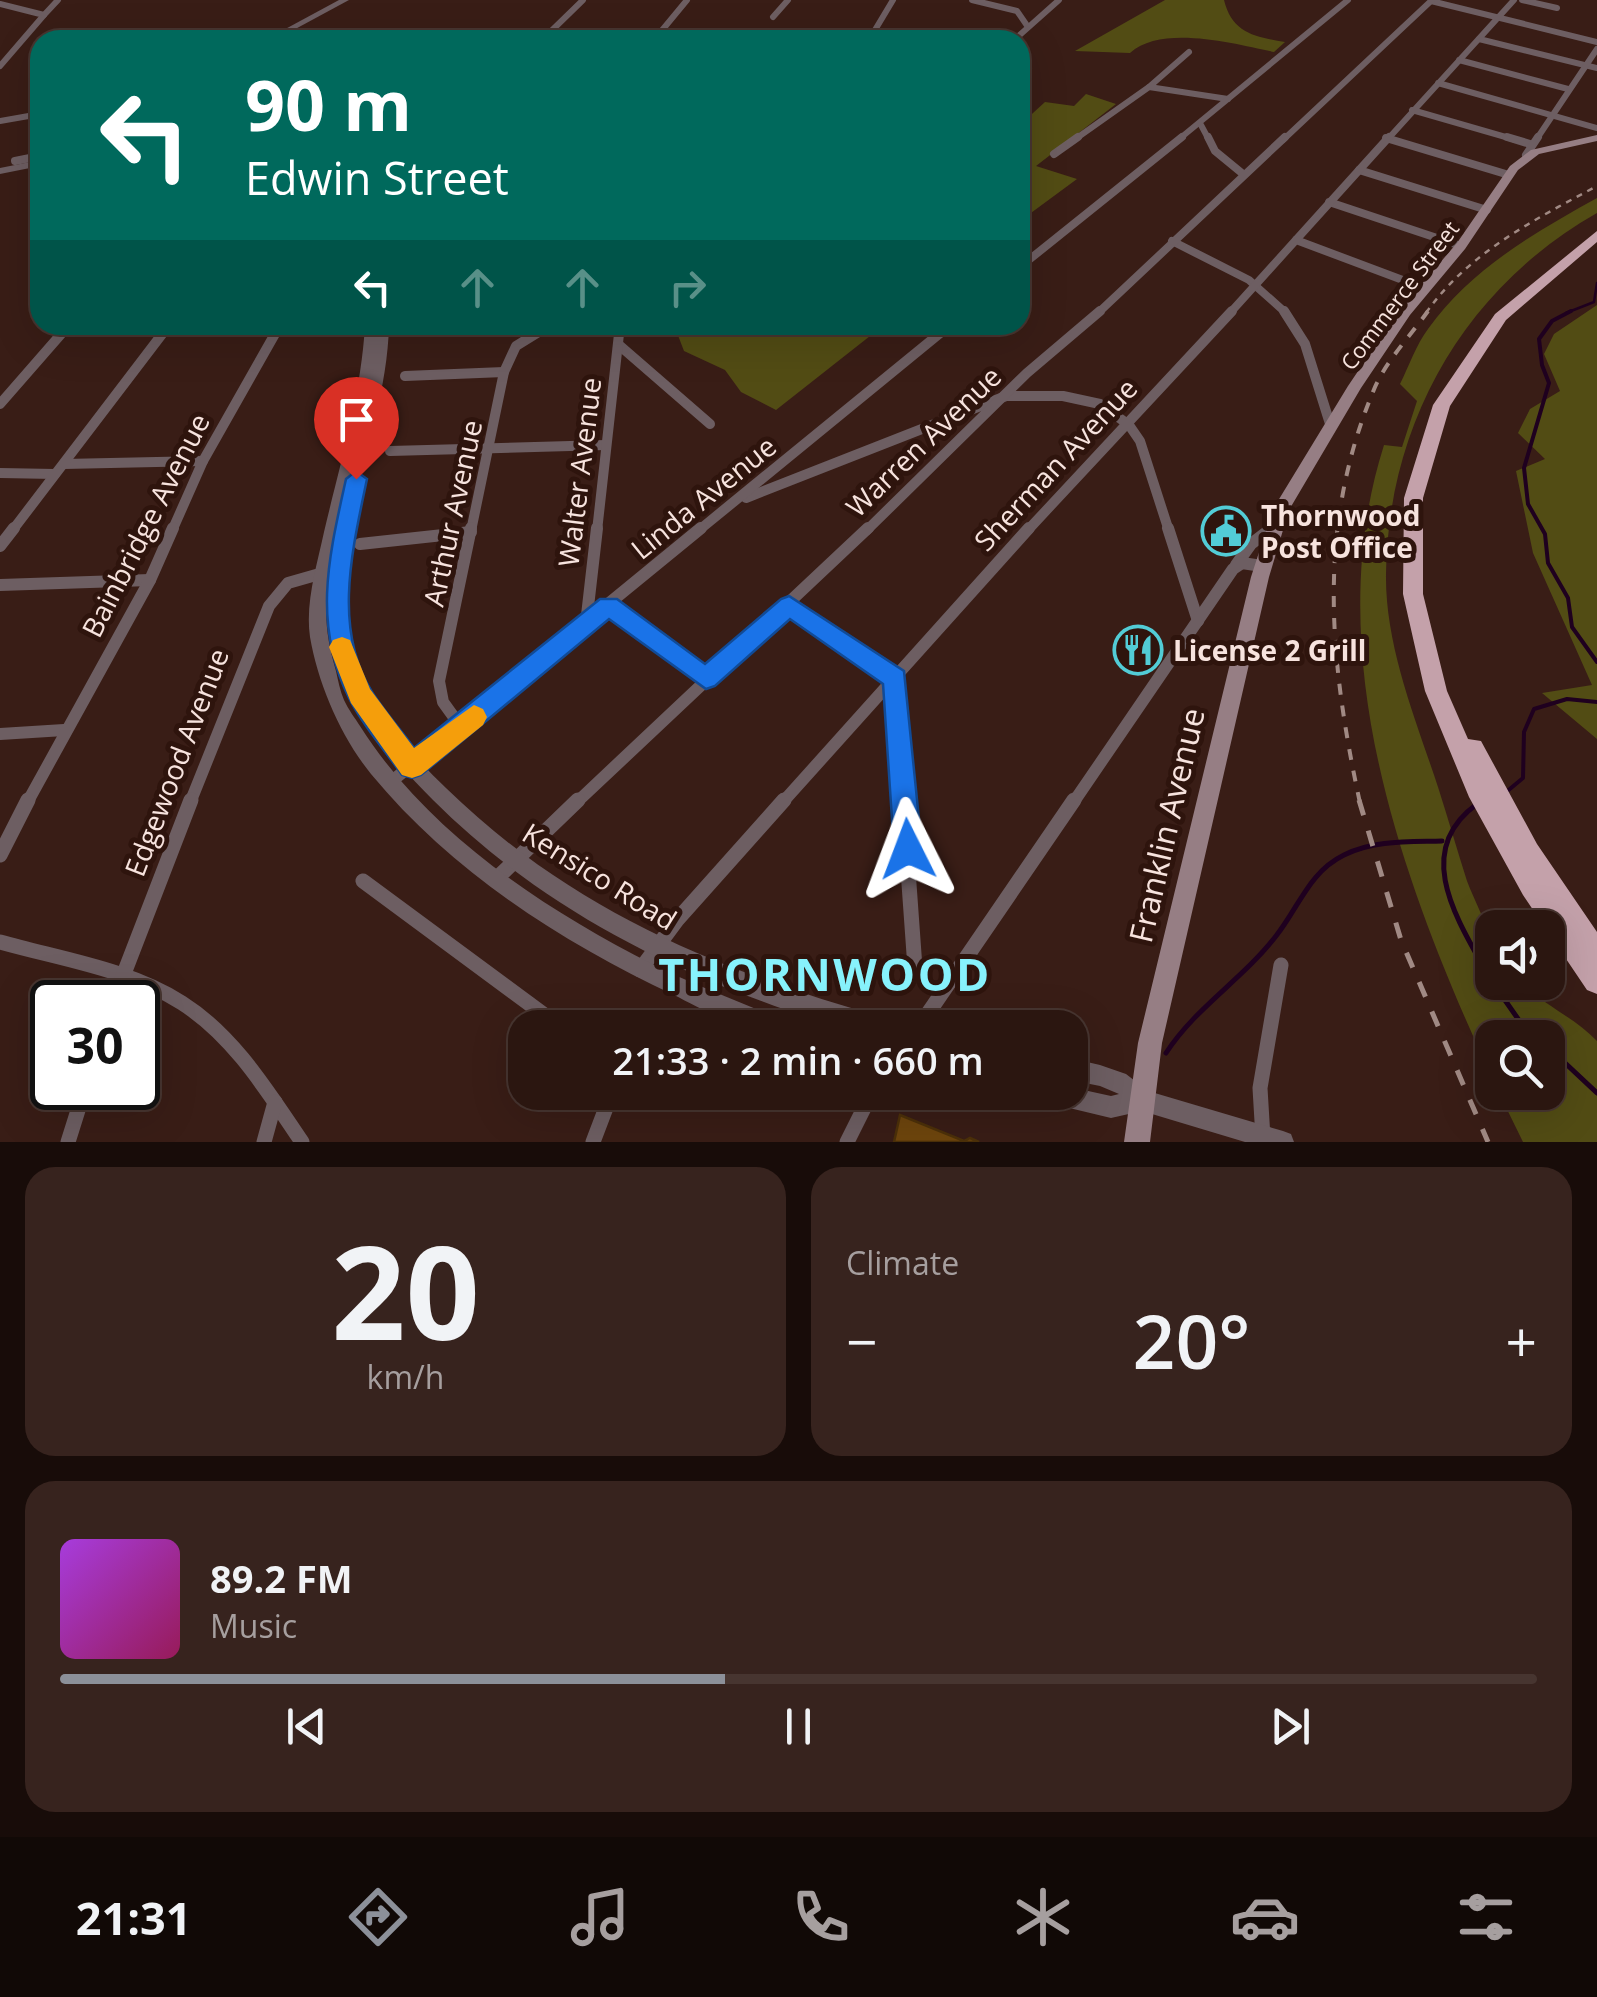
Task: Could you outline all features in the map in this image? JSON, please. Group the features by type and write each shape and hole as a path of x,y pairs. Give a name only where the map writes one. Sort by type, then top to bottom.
{"highway":[{"path":"1597,235 1535,282 1484,333 1443,399 1418,473 1409,536 1415,613 1438,697 1539,897 1597,980"},
{"path":"1479,777 1430,621 1422,544 1431,479 1454,405 1488,346 1538,292 1597,246"},
{"path":"1500,818 1597,954"}],"main road":[{"path":"1528,149 1597,138"},
{"name":"Commerce Street","path":"1274,526 1372,358 1461,246 1528,149"},
{"name":"Franklin Avenue","path":"1137,1142 1150,1043 1274,526"}],"street":[{"path":"288,30 345,0"},
{"path":"301,30 358,0"},
{"path":"552,30 583,0"},
{"path":"662,30 688,0"},
{"path":"773,17 788,0"},
{"path":"875,30 894,0"},
{"path":"972,0 1017,11 1028,27"},
{"path":"1025,30 1059,0"},
{"path":"1030,259 1174,142 1201,125 1348,0"},
{"path":"1412,110 1528,149 1597,45 1431,0"},
{"name":"Warren Avenue","path":"495,880 1431,0"},
{"path":"1518,0 1557,8"},
{"name":"Sherman Avenue","path":"640,970 656,947 895,678 1386,138 1518,0"},
{"path":"31,10 56,3"},
{"path":"32,30 56,3"},
{"path":"0,4 44,16"},
{"path":"0,66 30,32"},
{"path":"1478,39 1597,68"},
{"path":"1054,154 1149,87 1189,52"},
{"path":"1459,60 1568,89"},
{"path":"1438,83 1597,128"},
{"path":"1149,87 1228,99"},
{"path":"0,121 30,116"},
{"path":"1201,125 1215,151 1243,174"},
{"path":"1386,138 1509,175"},
{"path":"14,161 30,160"},
{"path":"0,171 30,163"},
{"path":"1359,170 1487,210"},
{"path":"1329,202 1461,246"},
{"path":"1296,240 1424,288"},
{"path":"1172,241 1256,282 1290,318 1304,343 1331,426"},
{"path":"0,404 60,335"},
{"path":"0,546 161,335"},
{"name":"Bainbridge Avenue","path":"0,856 64,730 150,580 203,462 274,335"},
{"path":"371,335 370,361 323,573 318,630 329,683 349,724 392,781 440,832 495,880 573,933 640,970 735,1010"},
{"name":"Kensico Road","path":"383,335 339,561 336,612 344,654 360,695 412,766 515,862 588,911 656,947 757,990 823,1010"},
{"name":"Arthur Avenue","path":"461,727 443,702 439,681 504,372 516,346 534,335"},
{"name":"Walter Avenue","path":"586,624 617,335"},
{"name":"Linda Avenue","path":"392,781 938,335"},
{"path":"618,345 710,424"},
{"path":"405,376 504,372"},
{"path":"736,502 1006,396 1058,394 1082,398 1130,420 1198,621"},
{"path":"390,450 606,445"},
{"path":"64,464 203,462"},
{"path":"0,473 55,474"},
{"name":"Commerce Street","path":"930,1010 1250,544 1274,526"},
{"path":"360,544 471,532"},
{"path":"1233,569 1245,563 1262,566"},
{"name":"Edgewood Avenue","path":"121,978 258,629 284,584 295,576 323,573"},
{"path":"0,585 150,580"},
{"path":"608,606 706,678"},
{"path":"789,606 895,678 914,968"},
{"path":"0,734 64,730"},
{"path":"363,881 539,1010"},
{"path":"0,942 121,978 181,1002 228,1042 302,1142"},
{"path":"1088,1074 1122,1082 1142,1100 1270,1140 1260,1088 1282,965"},
{"path":"1088,1103 1111,1108 1142,1100"},
{"path":"264,1142 275,1102"},
{"path":"68,1142 79,1110"},
{"path":"593,1142 605,1110"},
{"path":"847,1142 863,1110"}],"shaded area":[{"path":"1165,0 1224,0 1233,20 1246,32 1285,42 1274,52 1220,41 1179,38 1144,44 1130,53 1075,51"},
{"path":"1086,94 1116,104 1036,166 1077,179 1030,214 1030,116 1045,102 1074,106"},
{"path":"1597,198 1597,213 1550,244 1509,280 1473,320 1443,365 1419,413 1401,464 1390,518 1387,601 1396,655 1412,709 1479,910 1475,910 1475,1000 1543,1000 1597,1041 1597,1142 1523,1142 1507,1110 1565,1110 1565,1020 1475,1020 1475,1040 1401,849 1380,769 1366,687 1360,606 1366,525 1384,445 1402,447 1417,401 1400,384 1416,349 1445,308 1484,270 1527,239"},
{"path":"1597,305 1597,739 1542,693 1592,685 1533,553 1516,471 1545,459 1518,433 1530,409 1560,391 1544,354 1554,334"},
{"path":"678,335 871,335 776,410 741,392 725,370 684,351"}],"building":[{"path":"900,1115 964,1141 970,1138 979,1142 894,1142"}],"waterway":[{"path":"1571,311 1594,302 1597,283"},
{"path":"1566,313 1571,311"},
{"path":"1571,311 1552,321 1539,339 1549,383 1524,468 1528,504 1545,534 1548,563 1568,598 1572,627 1597,662"},
{"path":"1505,793 1523,778 1524,732 1534,709 1567,699 1597,702"},
{"path":"1475,951 1447,890 1444,867 1446,844 1457,823 1477,804"},
{"path":"1166,1053 1191,1021 1263,951 1313,880 1332,862 1379,844 1442,841"},
{"path":"1505,1000 1519,1020"},
{"path":"1565,1063 1597,1093"}],"railway":[{"path":"1426,313 1482,255 1526,225 1597,186"},
{"path":"1360,803 1336,645 1336,542 1343,490 1375,387 1428,311"},
{"path":"1359,800 1401,940 1488,1142"}],"slow traffic":[{"path":"342,647 360,695 412,766 474,717"}],"place":[{"name":"Thornwood Post Office","path":"1226,531"},
{"name":"License 2 Grill","path":"1138,650"}],"district":[{"name":"THORNWOOD","path":"825,973"}],"route":[{"path":"356,479 337,572 336,612 341,644 360,695 412,766 608,606 706,678 789,606 895,678 908,849"}]}
